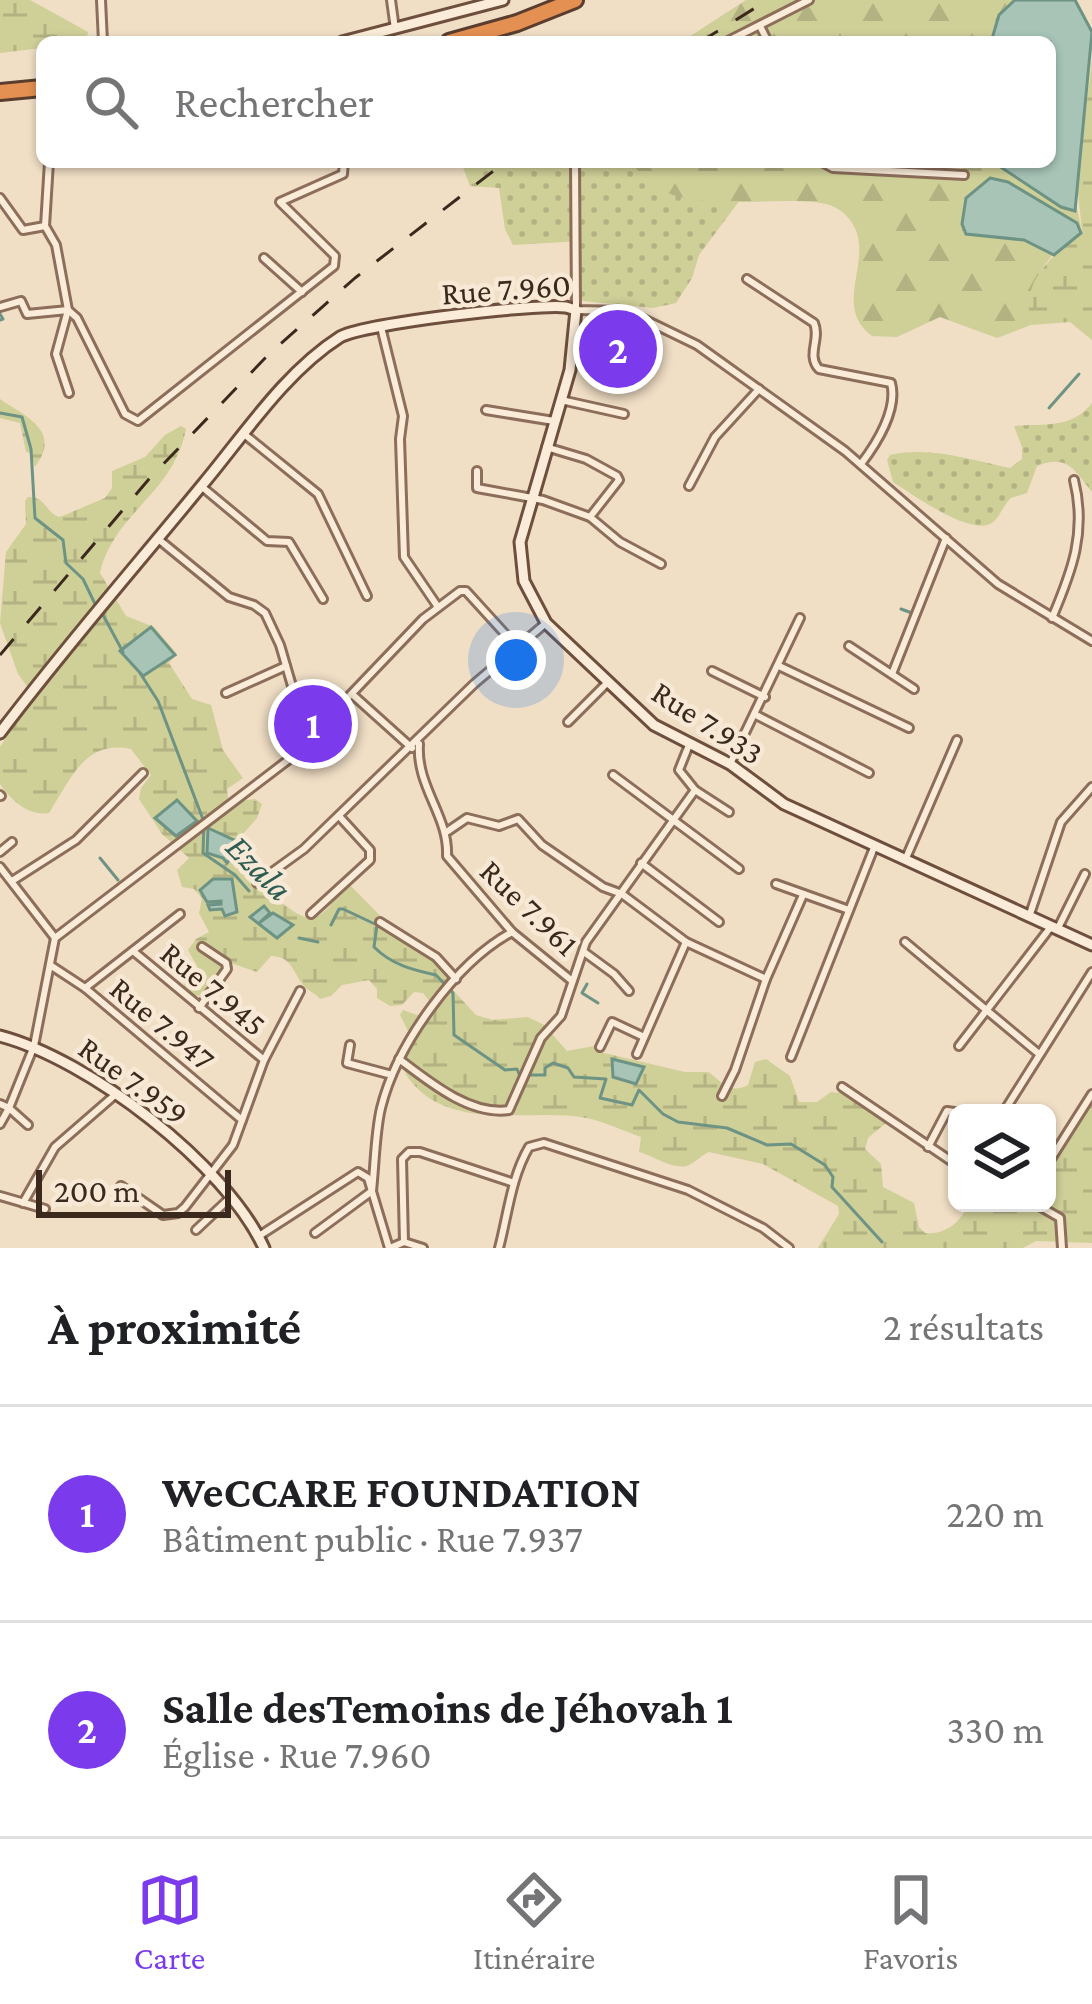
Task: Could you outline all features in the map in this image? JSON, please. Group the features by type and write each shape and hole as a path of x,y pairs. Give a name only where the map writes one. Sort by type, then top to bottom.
{"highway":[{"path":"470,36 575,0"},
{"path":"0,92 36,89"}],"street":[{"path":"101,0 103,36"},
{"path":"391,0 395,29"},
{"path":"366,36 503,0"},
{"path":"739,36 809,0"},
{"path":"760,26 765,36"},
{"path":"49,168 45,226 56,245 68,310 56,354 69,393"},
{"path":"0,307 21,301 27,314 68,310 77,318 125,414 138,422 334,266 335,256 280,202 343,174 344,168"},
{"path":"575,168 577,310"},
{"path":"833,168 964,175"},
{"path":"0,198 23,230 45,226"},
{"path":"264,258 302,292"},
{"path":"747,279 814,323 813,356 819,369 891,383 894,394 879,437 861,464"},
{"name":"Rue 7.960","path":"0,733 244,434 288,383 337,339 357,330 549,306 640,315 697,345 861,464 998,584 1092,640"},
{"name":"Rue 7.933","path":"577,310 574,348 520,542 520,568 545,623 644,717 730,764 784,804 1092,945"},
{"path":"381,327 403,416 404,557 438,608"},
{"path":"689,486 715,437 759,389"},
{"path":"561,400 624,415"},
{"path":"486,410 554,421"},
{"path":"244,434 318,494 367,596"},
{"path":"546,446 617,476 619,480 590,517"},
{"path":"477,471 477,488 543,500 590,517 620,542 662,564"},
{"path":"1052,619 1077,556 1080,504 1075,480"},
{"path":"201,486 268,541 289,542 322,599"},
{"path":"157,538 229,597 260,608 280,645 309,744"},
{"path":"892,674 946,538"},
{"path":"1077,556 1092,560"},
{"path":"0,1124 34,1046 55,938 309,744 453,594 466,592 517,647"},
{"path":"730,764 800,618"},
{"path":"257,883 304,849 474,684 545,623"},
{"path":"849,646 914,689"},
{"path":"226,693 286,666"},
{"path":"778,666 909,728"},
{"path":"712,671 765,697"},
{"path":"568,722 608,682"},
{"path":"353,695 416,744"},
{"path":"756,715 869,773"},
{"path":"906,858 958,740"},
{"name":"Rue 7.961","path":"416,744 419,770 448,832 447,856 512,932 571,980 586,942 694,790"},
{"path":"689,745 680,770 694,790 729,812"},
{"path":"12,881 76,840 143,773"},
{"path":"613,775 739,868"},
{"path":"1030,914 1061,822 1092,788"},
{"path":"311,914 370,860 370,850 339,816"},
{"path":"448,832 467,818 499,826 518,819 533,838 603,887 622,894 686,942 766,979"},
{"path":"0,852 12,842"},
{"path":"791,1057 875,845"},
{"path":"641,863 719,922"},
{"path":"0,867 55,938"},
{"path":"959,1046 1055,926 1085,874"},
{"path":"776,884 849,910"},
{"path":"722,1096 803,895"},
{"path":"85,988 180,914"},
{"path":"380,922 436,957 450,985"},
{"path":"315,1233 373,1191 380,1114 399,1059 450,985 494,942 512,932"},
{"path":"637,1054 686,942"},
{"path":"905,942 1039,1054"},
{"path":"199,1008 228,965 202,947"},
{"name":"Rue 7.945","path":"134,951 264,1060"},
{"path":"584,952 629,991"},
{"name":"Rue 7.947","path":"50,965 85,988 242,1120"},
{"path":"1008,1104 1092,972"},
{"path":"399,1059 444,1092 498,1112 509,1110 541,1038 561,1016 571,980"},
{"path":"121,1186 157,1213 182,1210 229,1152 264,1060 300,991"},
{"path":"600,1047 612,1022 644,1037"},
{"name":"Rue 7.959","path":"0,1036 68,1061 116,1094 212,1173 264,1248"},
{"path":"350,1045 347,1063 392,1075"},
{"path":"842,1087 948,1160"},
{"path":"23,1203 55,1147 116,1094"},
{"path":"1056,1151 1092,1094"},
{"path":"0,1104 28,1125"},
{"path":"927,1148 948,1111"},
{"path":"499,1248 514,1183 529,1148 544,1143 688,1190 763,1228 790,1248"},
{"path":"404,1242 402,1159 409,1152 514,1183"},
{"path":"259,1237 358,1172 368,1178 389,1248 404,1242 423,1248"},
{"path":"0,1196 45,1210"},
{"path":"196,1230 231,1197"},
{"path":"1050,1212 1060,1218 1063,1248"}],"green space":[{"path":"0,0 30,0 88,32 87,36 36,36 36,49 0,53"},
{"path":"746,0 1015,0 999,15 993,36 690,36"},
{"path":"1092,60 1092,340 1070,322 1031,325 1029,309 1041,270 1082,231 1077,183"},
{"path":"463,168 636,168 679,194 740,200 699,255 692,278 676,303 653,308 583,301 578,294 581,241 513,245 505,229 499,188 470,186"},
{"path":"636,168 1002,168 1061,207 1077,208 1081,227 1007,182 990,178 967,196 963,232 1031,242 1053,255 1034,287 1031,325 997,338 940,317 897,337 872,336 859,323 854,308 859,241 854,225 841,211 813,202 689,199 646,179"},
{"path":"0,399 43,434 43,454 35,467 26,452 20,423 0,418"},
{"path":"1092,403 1092,492 1063,463 1037,466 1027,493 1011,498 995,520 984,526 957,520 893,482 887,460 905,453 950,455 1010,468 1022,459 1014,426 1066,421"},
{"path":"181,426 186,429 169,471 118,534 100,573 126,616 154,627 177,654 169,663 192,699 211,705 223,750 243,778 227,789 228,798 232,802 255,799 262,804 242,835 241,864 249,882 306,917 328,907 337,896 336,885 350,885 393,929 442,960 453,978 451,988 476,1015 493,1020 528,1017 544,1025 567,1051 594,1046 604,1053 685,1072 708,1072 735,1089 748,1085 755,1062 766,1059 790,1076 799,1102 817,1102 831,1092 848,1094 887,1122 868,1138 865,1149 881,1164 883,1187 914,1203 925,1233 952,1226 964,1212 1056,1212 1056,1152 1092,1105 1092,1243 1036,1241 1023,1248 818,1248 839,1214 838,1206 763,1164 709,1152 691,1164 672,1165 639,1152 641,1137 594,1120 469,1113 426,1096 404,1068 403,1052 411,1037 400,1015 403,1010 417,1015 427,1011 430,1002 423,993 414,992 402,1005 390,1006 377,998 377,989 369,980 342,985 320,999 288,963 271,956 257,972 231,963 203,995 183,989 185,980 198,968 188,950 209,932 199,913 202,898 194,889 182,887 177,870 189,858 162,834 139,799 151,775 131,749 101,750 90,756 49,813 21,806 0,784 0,747 29,701 29,689 18,674 0,623 6,552 26,524 25,501 39,499 60,517 105,498 112,488 112,471 145,457 165,435"}],"shaded area":[{"path":"1015,0 1075,0 1092,32 1075,211 1061,207 1002,168 1056,168 1056,36 993,36 999,15"},
{"path":"990,178 1008,182 1077,223 1081,233 1054,255 1024,240 966,234 962,224 966,198"},
{"path":"151,627 175,655 143,676 120,651"},
{"path":"177,800 197,821 176,836 155,818"},
{"path":"208,828 236,841 227,863 207,853"},
{"path":"213,879 232,879 237,912 225,916 222,909 210,910 208,905 221,901 207,902 200,890"},
{"path":"264,906 270,913 259,923 273,913 293,925 277,938 250,917"},
{"path":"612,1059 644,1067 636,1084 613,1077"}],"waterway":[{"path":"0,314 0,320"},
{"path":"1049,408 1079,374"},
{"path":"0,413 22,417 31,449 35,518 63,540 66,563 83,579 96,606"},
{"path":"901,609 912,613"},
{"name":"Ezala","path":"102,613 123,652"},
{"name":"Ezala","path":"140,673 158,701 204,822 203,853 249,891"},
{"path":"100,858 118,880"},
{"name":"Ezala","path":"331,925 339,909 377,925 374,947 403,966 436,975 453,993 454,1035 505,1070 517,1069 520,1076"},
{"name":"Ezala","path":"299,938 318,942"},
{"path":"587,984 582,993 598,1003"},
{"path":"529,1075 545,1075 545,1068 553,1063 568,1068 574,1077 606,1079 600,1098 632,1105 639,1090 678,1122 727,1128 767,1145 791,1144 825,1165 833,1177 832,1187 882,1242"}],"railway":[{"path":"710,36 768,0"},
{"path":"0,655 149,479 269,354 355,278 497,168"}],"place":[{"name":"Salle desTemoins de Jéhovah 1","path":"618,349"},
{"name":"WeCCARE FOUNDATION","path":"313,724"}]}
